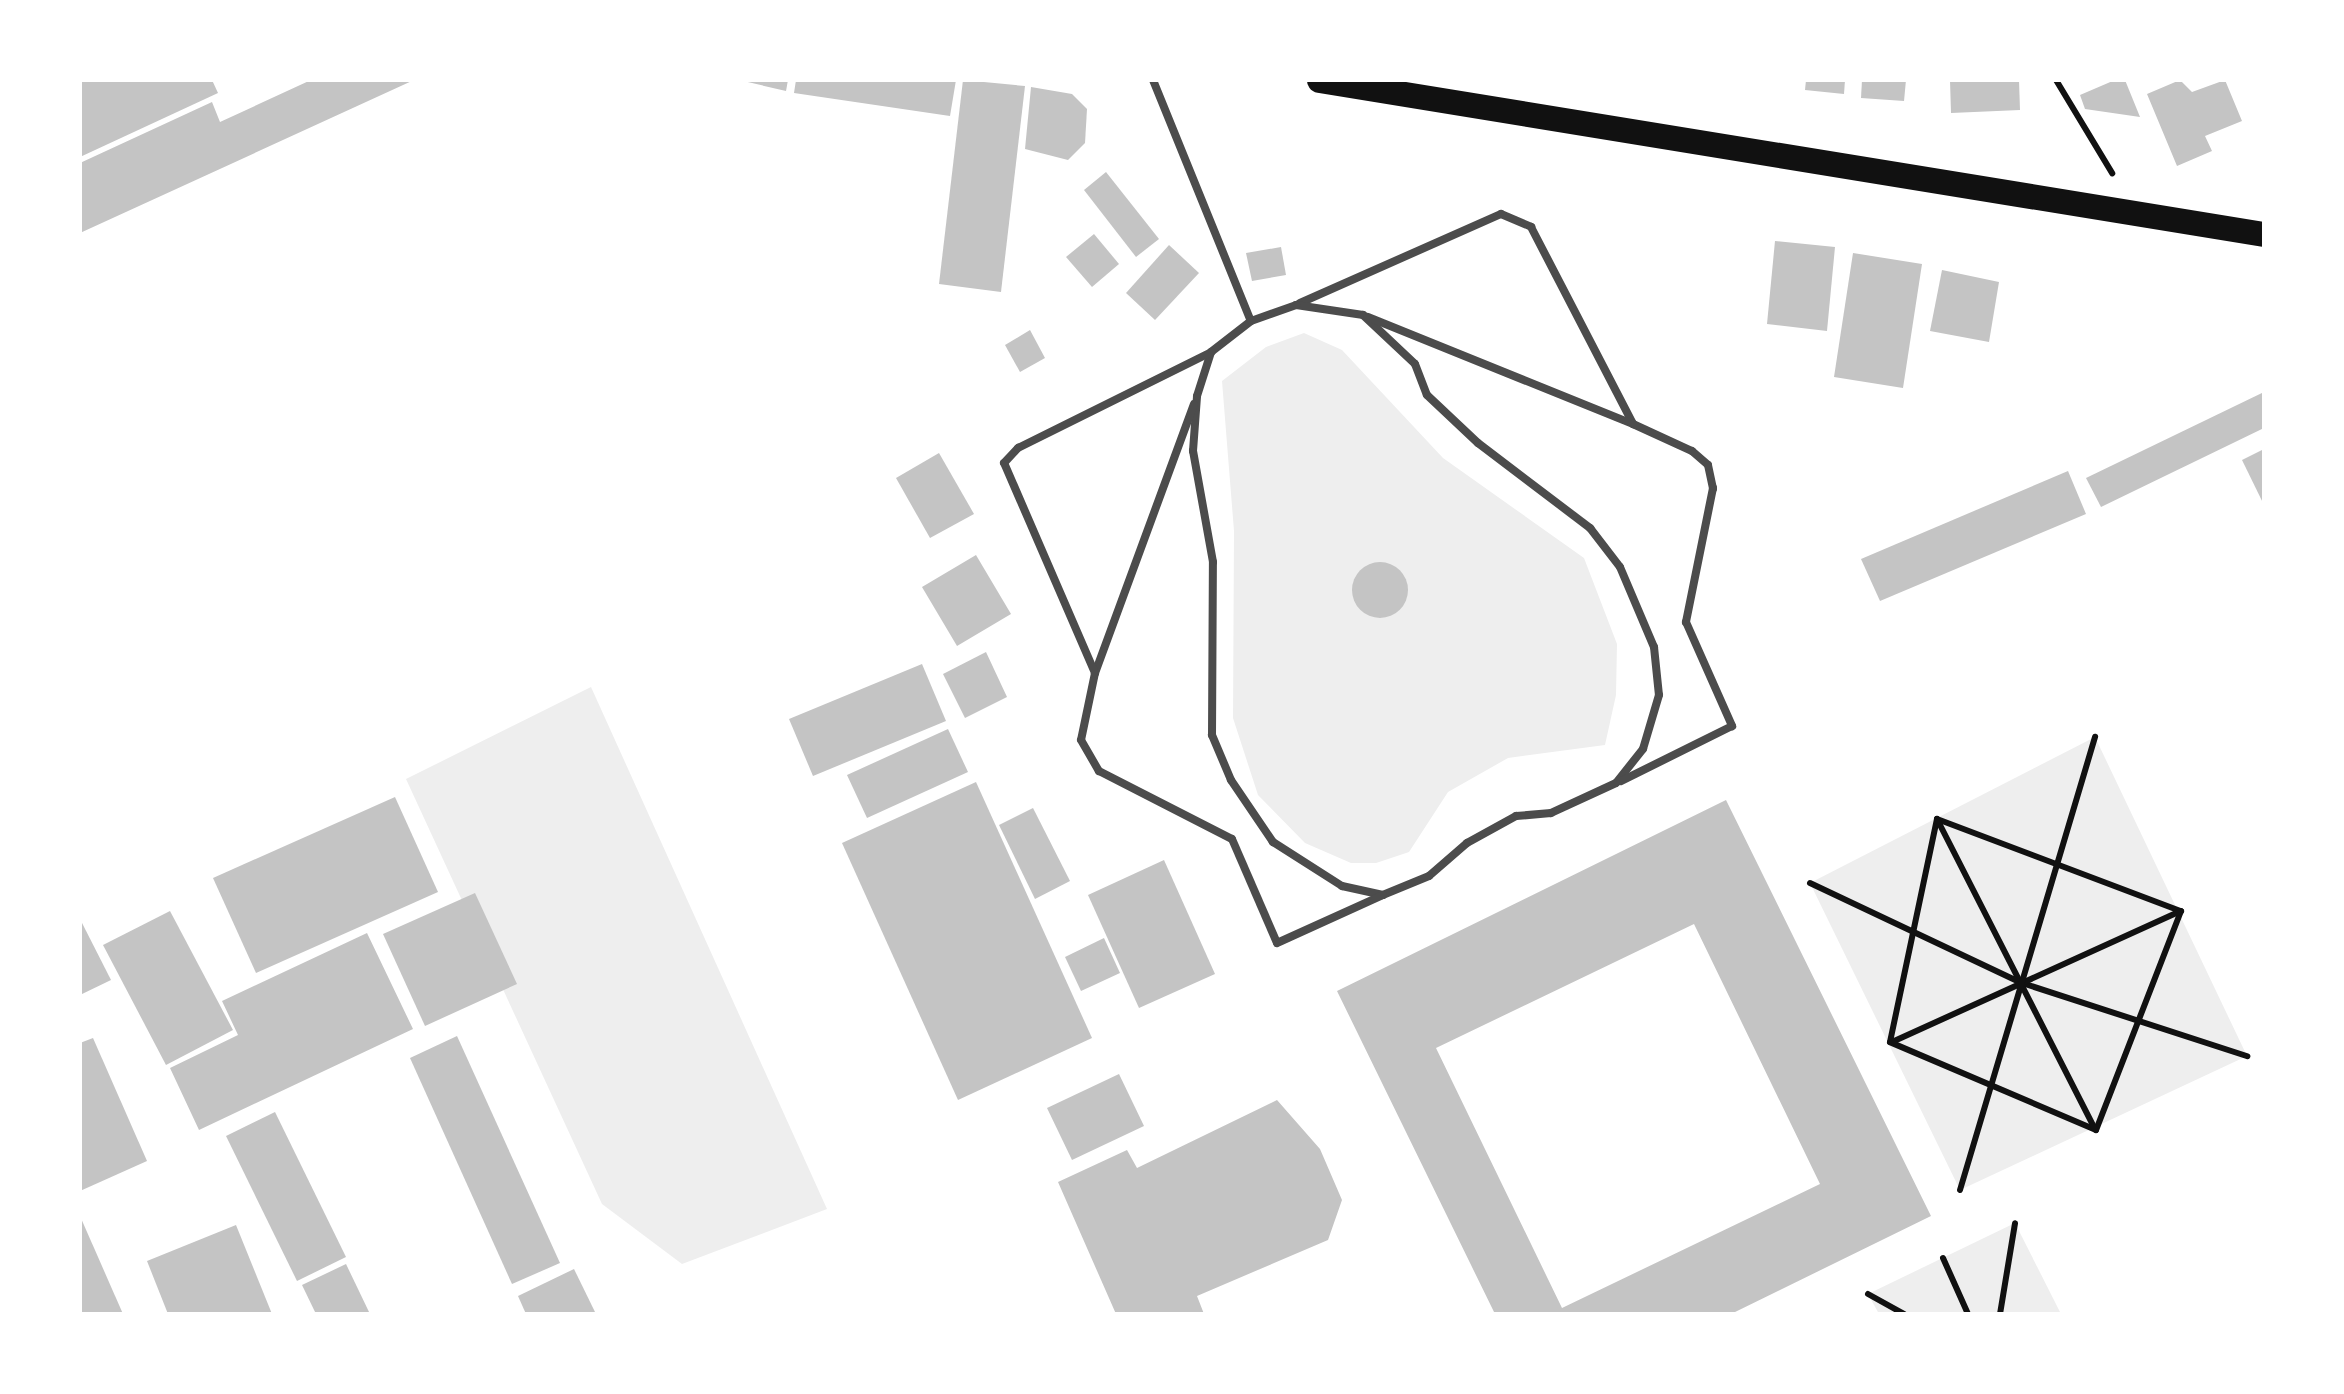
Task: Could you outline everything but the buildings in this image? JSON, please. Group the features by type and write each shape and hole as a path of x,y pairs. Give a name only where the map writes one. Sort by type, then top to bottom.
{"main road":[{"path":"1319,80 2139,209 2264,234"}],"lane":[{"path":"1154,80 1252,321"},
{"path":"1095,673 1004,463 1018,448 1212,352 1252,321 1500,214 1531,227 1632,424"},
{"path":"1212,352 1095,673 1081,740 1099,771 1232,838 1278,944 1429,876 1467,843 1516,816 1551,813 1732,726 1686,622 1712,488 1708,466 1692,451 1632,424 1363,315 1296,305"},
{"path":"1363,315 1416,364 1427,395 1590,528 1620,568 1645,614 1659,695 1643,749 1616,783"},
{"path":"1197,396 1193,451 1213,562 1212,735 1231,780 1273,842 1342,886 1383,895"}],"path":[{"path":"2056,80 2082,131 2139,209"},
{"path":"1960,1190 2095,737"},
{"path":"1938,820 2180,911"},
{"path":"1890,1042 1938,820"},
{"path":"1938,820 2096,1130"},
{"path":"1810,884 2022,983 2247,1056"},
{"path":"1890,1042 2180,911"},
{"path":"2096,1130 2180,911"},
{"path":"1890,1042 2096,1130"},
{"path":"2000,1314 2015,1223"},
{"path":"1944,1258 1968,1314"},
{"path":"1868,1294 1904,1314"}],"shaded area":[{"path":"1304,333 1342,350 1443,458 1584,558 1617,644 1616,695 1605,745 1508,758 1448,792 1409,852 1376,863 1351,863 1305,843 1258,795 1233,718 1234,531 1222,381 1266,347"},
{"path":"591,687 827,1209 682,1264 602,1204 406,779"},
{"path":"2095,737 2247,1056 1960,1190 1810,883"},
{"path":"2015,1223 2061,1314 1879,1314 1868,1294"}]}
